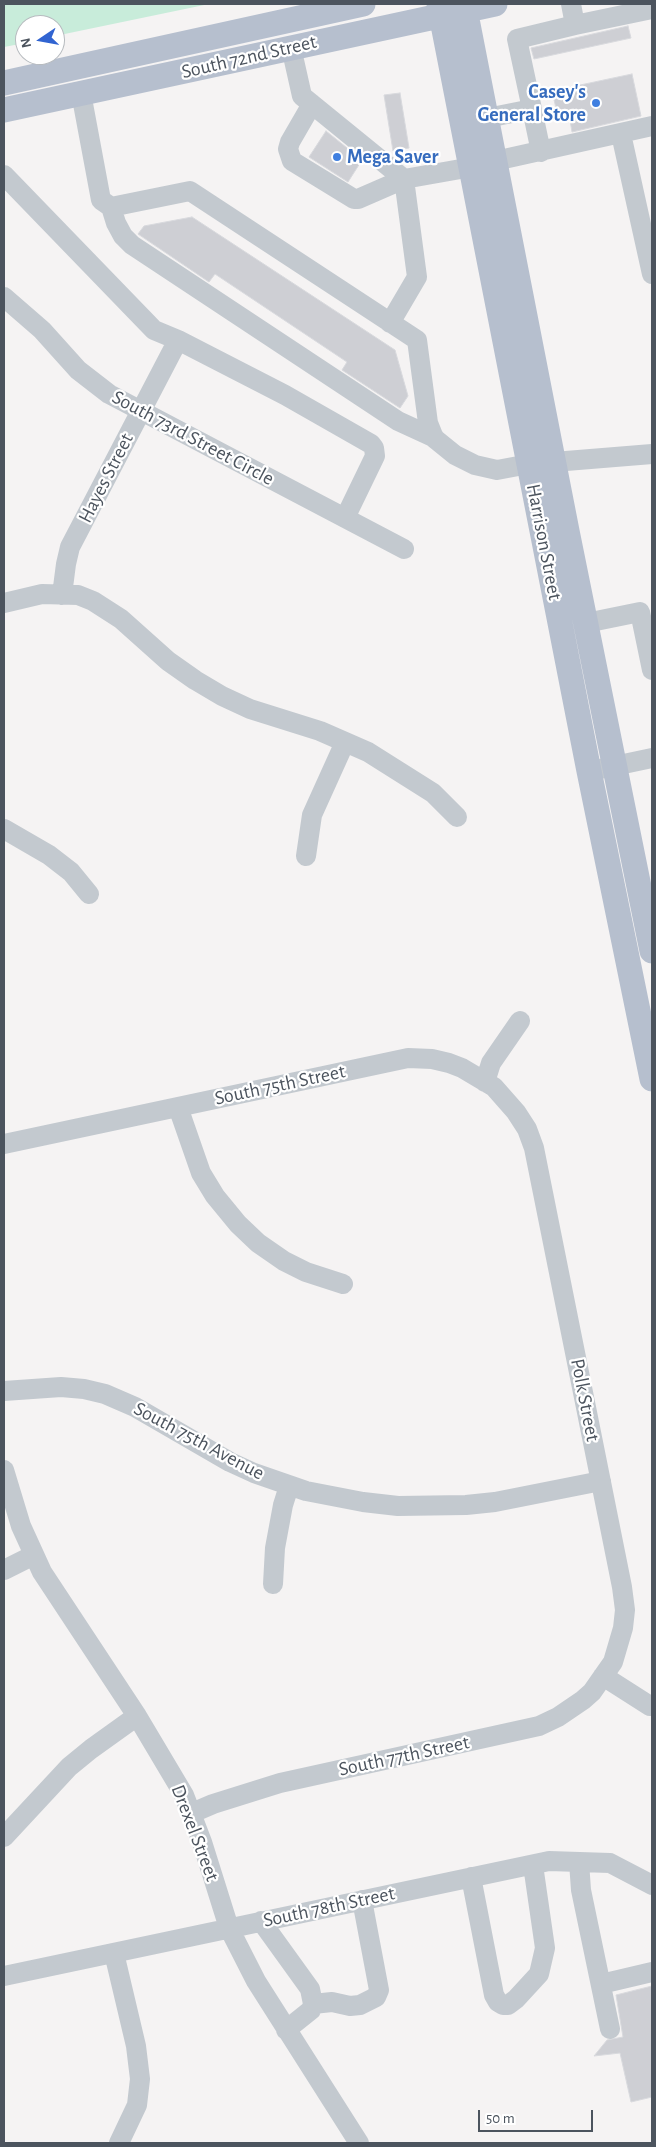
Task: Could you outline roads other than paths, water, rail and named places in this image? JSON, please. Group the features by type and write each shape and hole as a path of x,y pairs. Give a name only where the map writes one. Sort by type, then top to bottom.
{"main road":[{"name":"South 72nd Street","path":"4,83 362,4"},
{"name":"South 72nd Street","path":"4,110 291,47 440,9 495,4"},
{"name":"Harrison Street","path":"465,7 487,118 484,164 529,464 652,1079"},
{"name":"Harrison Street","path":"440,9 484,164 555,462 652,951"}],"street":[{"path":"571,4 575,25"},
{"path":"541,152 517,39 652,9"},
{"path":"291,47 302,96 404,179 417,278 390,323"},
{"path":"81,93 101,200 111,207 120,230 132,245 398,421 434,438 455,454 485,468 497,470 529,464 652,454"},
{"path":"312,104 290,142 288,149 292,161 354,199 404,179 541,152 652,126"},
{"path":"487,118 532,109"},
{"path":"621,134 652,274"},
{"path":"4,175 154,330 178,340 285,395 371,444 374,448 375,456 345,518"},
{"path":"111,207 190,191 416,340 428,424 434,438"},
{"name":"South 73rd Street Circle","path":"4,297 42,330 91,382 140,411 404,549"},
{"name":"Hayes Street","path":"62,595 70,547 178,340"},
{"path":"4,603 42,594 78,595 107,608 168,662 222,696 250,709 320,731 368,752 432,793 457,817"},
{"path":"586,622 640,612 652,670"},
{"path":"306,856 312,816 345,742"},
{"path":"589,771 652,758"},
{"path":"4,829 50,855 70,872 89,894"},
{"path":"485,1082 491,1063 520,1022"},
{"name":"South 75th Street","path":"4,1144 408,1058 432,1059 449,1063 462,1068 485,1082"},
{"name":"Polk Street","path":"485,1082 494,1088 516,1112 527,1129 534,1148 601,1481 625,1610 623,1628 617,1650 613,1662 603,1676"},
{"path":"178,1107 201,1173 215,1196 238,1224 284,1261 306,1272 343,1284"},
{"name":"South 75th Avenue","path":"4,1391 61,1387 84,1389 105,1394 136,1407 230,1462 289,1486 363,1502 433,1507 495,1502 601,1481"},
{"name":"Drexel Street","path":"4,1470 21,1526 42,1572 137,1716 171,1771 192,1813 229,1928 256,1981 359,2143"},
{"path":"273,1584 276,1548 289,1486"},
{"path":"4,1570 34,1555"},
{"path":"603,1676 650,1706"},
{"name":"South 77th Street","path":"192,1813 213,1804 280,1783 539,1726 558,1717 583,1700 592,1692 603,1676"},
{"path":"4,1837 69,1767 137,1716"},
{"name":"South 78th Street","path":"4,1976 548,1861 610,1862 652,1885"},
{"path":"579,1862 581,1890 610,2029"},
{"path":"471,1878 494,1995 498,2002 508,2005 516,2000 539,1974 545,1948 533,1865"},
{"path":"313,2004 332,2002 350,2006 360,2005 376,1997 379,1990 362,1900"},
{"path":"261,1921 310,1989 313,2004 311,2010 286,2030"},
{"path":"114,1953 136,2046 140,2078 137,2105 119,2143"},
{"path":"600,1984 652,1972"}],"place":[{"name":"Casey's General Store","path":"596,103"},
{"name":"Mega Saver","path":"337,157"}]}
